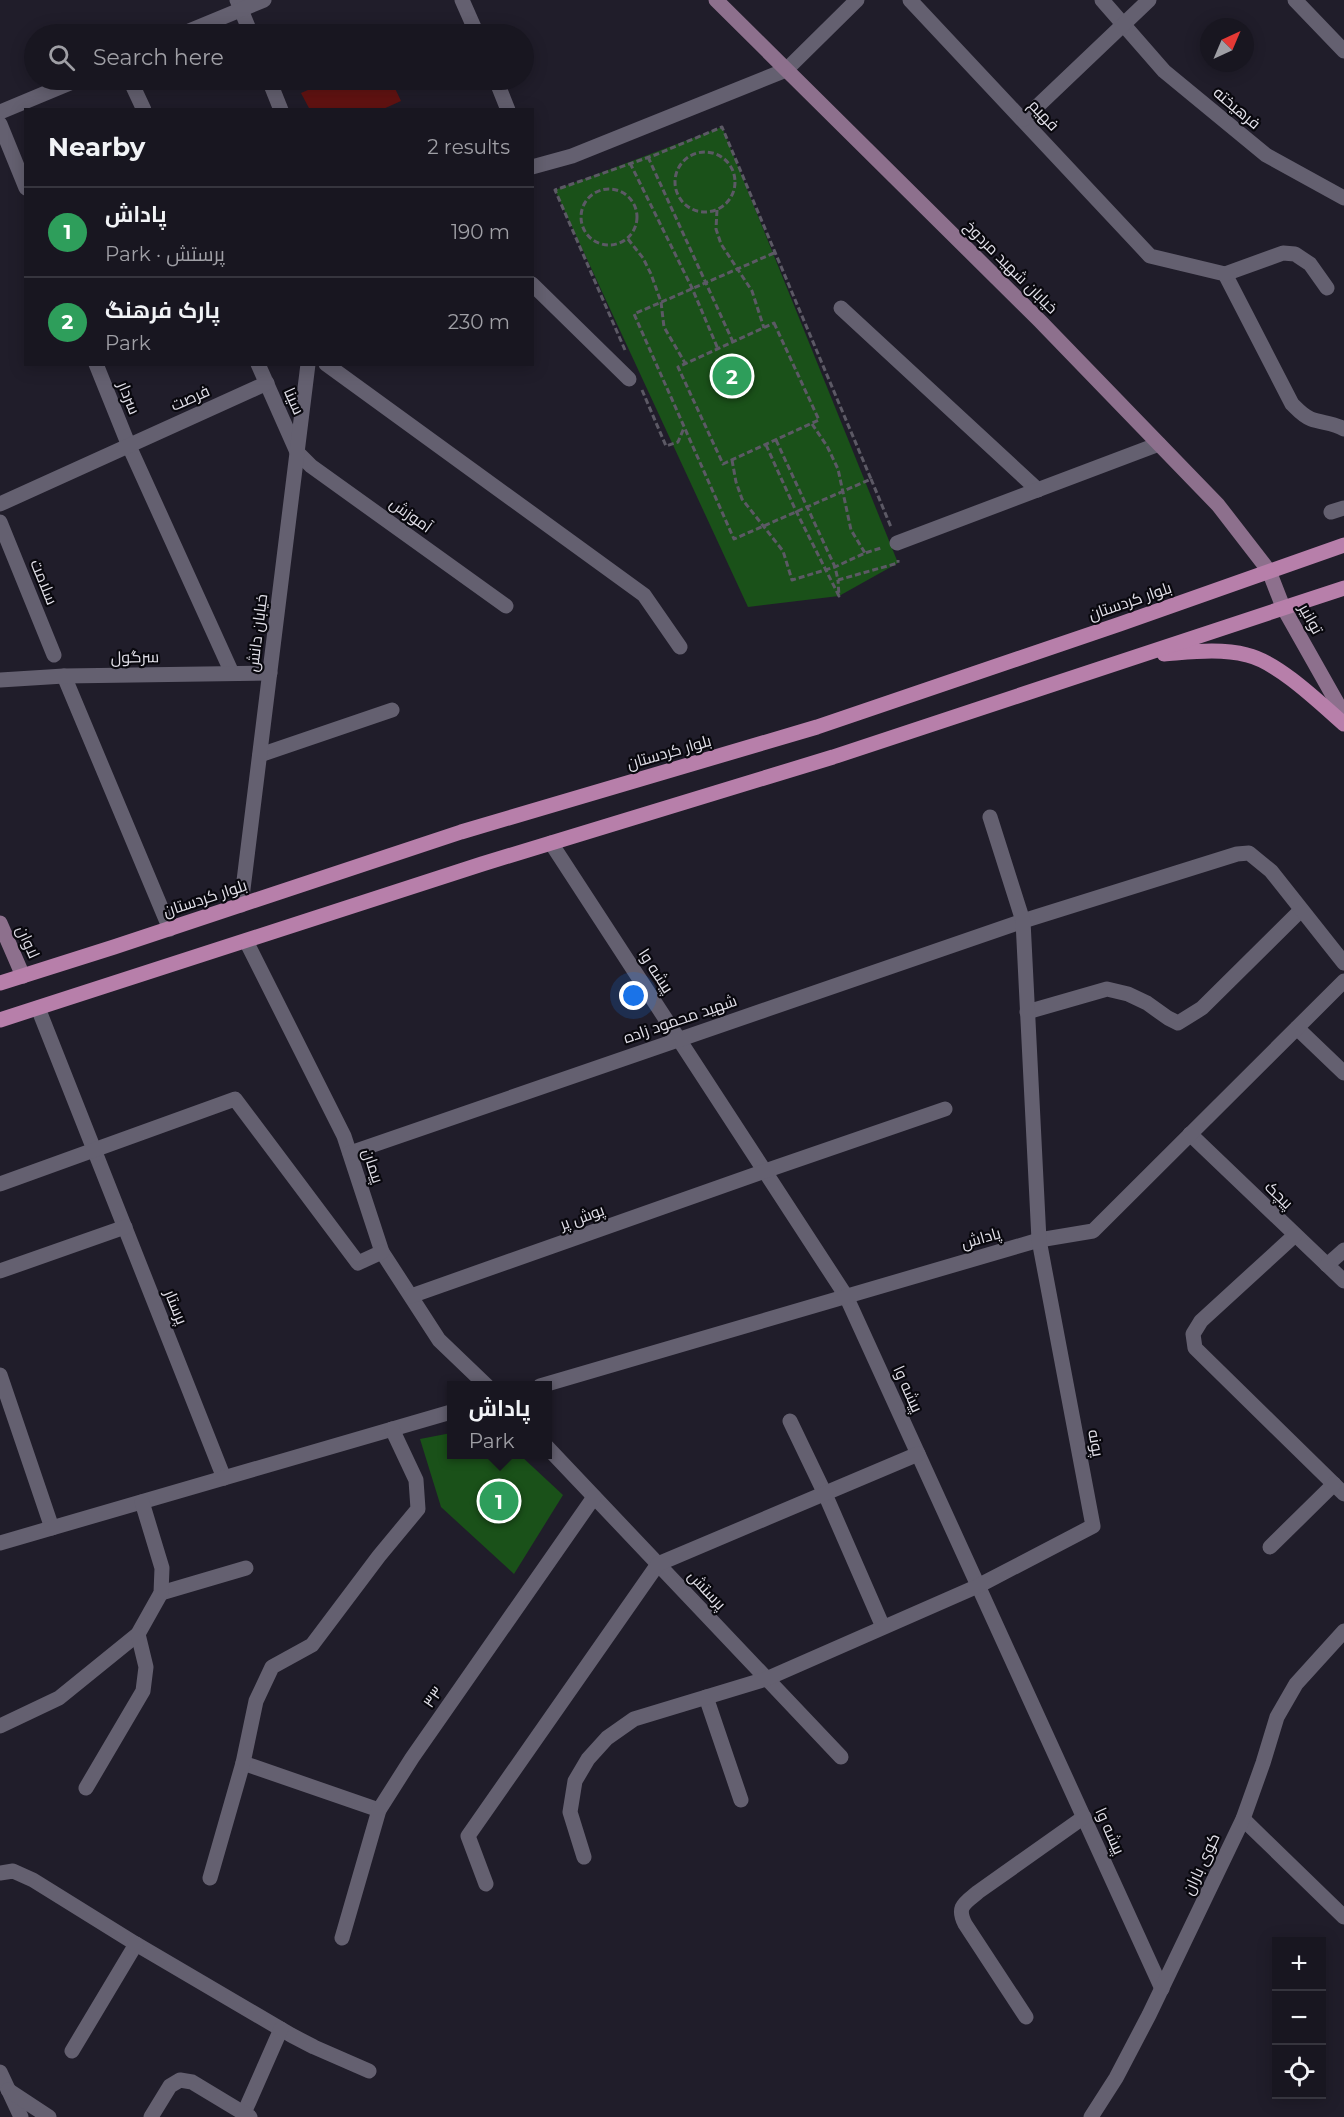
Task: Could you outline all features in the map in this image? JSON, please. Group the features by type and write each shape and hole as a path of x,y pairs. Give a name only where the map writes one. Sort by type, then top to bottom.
{"main road":[{"name":"بلوار کردستان","path":"0,983 461,832 817,727 1344,545"},
{"path":"0,1020 551,843 833,757 1344,588"},
{"path":"1140,657 1206,651 1248,655 1283,672 1344,724"}],"street":[{"path":"202,24 239,5 264,0"},
{"path":"462,0 473,24"},
{"name":"خیابان شهید مردوخ","path":"716,0 1039,320 1218,505 1269,570"},
{"path":"534,166 572,156 786,70 857,0"},
{"name":"فهیم","path":"910,0 1150,256 1225,274"},
{"name":"فرهیخته","path":"1102,0 1164,71 1266,155 1344,198"},
{"path":"1024,119 1149,0"},
{"path":"1295,0 1344,51"},
{"path":"239,5 247,24"},
{"path":"0,112 53,90"},
{"path":"135,90 143,108"},
{"path":"273,90 280,108"},
{"path":"499,90 507,108"},
{"path":"0,124 24,183"},
{"path":"1327,288 1310,264 1295,254 1283,253 1225,274 1292,405 1312,420 1331,423 1344,429"},
{"path":"534,286 635,382"},
{"path":"841,308 1038,489"},
{"name":"سردار","path":"97,366 129,446 232,673"},
{"name":"سینا","path":"259,366 297,452"},
{"name":"خیابان دانش","path":"241,905 308,366"},
{"path":"329,366 644,595 680,647"},
{"name":"فرصت","path":"0,504 267,383"},
{"path":"897,543 1159,444"},
{"name":"آموزش","path":"297,452 311,466 506,606"},
{"name":"سلامت","path":"0,522 54,655"},
{"name":"توانیر","path":"1269,570 1283,607 1344,715"},
{"name":"سرگول","path":"0,680 64,676 270,673"},
{"path":"64,676 170,929"},
{"path":"260,755 392,710"},
{"path":"990,817 1023,921 1039,1240"},
{"name":"پیشه وا","path":"551,843 846,1296 1162,1989"},
{"name":"شهید محمود زاده","path":"350,1153 1023,921 1237,854 1249,853 1260,861 1301,910"},
{"path":"1028,1012 1107,989 1128,994 1147,1003 1178,1023 1202,1008 1301,910 1344,963"},
{"name":"لاوان","path":"0,923 23,976"},
{"name":"پیمان","path":"246,941 344,1136 382,1252 439,1340 482,1381"},
{"name":"پاداش","path":"552,1382 1039,1240 1093,1231 1344,981"},
{"name":"پرستار","path":"38,1008 224,1478"},
{"path":"1297,1028 1344,1073"},
{"path":"0,1184 235,1099 358,1263 382,1252"},
{"name":"پوش پر","path":"411,1296 945,1109"},
{"name":"پیچک","path":"1190,1134 1344,1281"},
{"path":"0,1271 125,1227"},
{"path":"1270,1546 1339,1489 1195,1348 1193,1334 1201,1321 1295,1235"},
{"name":"پونه","path":"978,1586 1093,1526 1039,1240"},
{"path":"1326,1265 1344,1250"},
{"path":"0,1375 52,1528"},
{"path":"0,1543 447,1413"},
{"path":"790,1421 825,1494 883,1627"},
{"path":"210,1878 243,1763 256,1701 272,1667 312,1646 379,1556 418,1509 416,1480 392,1429"},
{"name":"پرستش","path":"552,1452 841,1757"},
{"path":"486,1884 468,1836 658,1564 918,1454"},
{"name":"۳۳","path":"342,1938 379,1810 412,1758 594,1497"},
{"path":"0,1726 59,1698 138,1634 161,1593 162,1568 142,1502"},
{"path":"161,1593 246,1568"},
{"path":"584,1857 570,1812 575,1781 588,1759 607,1738 634,1719 766,1678 978,1586"},
{"name":"کوی باران","path":"1091,2117 1116,2078 1162,1989 1243,1819 1277,1717 1296,1684 1344,1631"},
{"path":"86,1788 143,1691 146,1666 138,1634"},
{"path":"706,1697 741,1800"},
{"path":"243,1763 379,1810"},
{"path":"1026,2018 969,1930 961,1915 961,1908 978,1892 1084,1817"},
{"path":"1243,1819 1344,1917"},
{"path":"0,1873 13,1871 33,1880 280,2029 369,2071"},
{"path":"72,2051 136,1944"},
{"path":"151,2117 170,2086 180,2079 192,2082 247,2115 280,2029"},
{"path":"0,2072 7,2099 21,2117"},
{"path":"7,2099 49,2117"}],"path":[{"path":"627,355 555,190 648,157 722,127 897,543 898,563 838,580"},
{"path":"708,151 717,154 732,166 736,186 726,204 717,210 697,211 681,199 676,190 675,180 682,162 698,152 708,151"},
{"path":"648,157 733,342"},
{"path":"630,163 692,288 718,349"},
{"path":"603,189 621,192 628,196 637,212 637,222 628,239 610,246 600,244 585,232 581,223 583,205 588,198 603,189"},
{"path":"717,210 716,229 736,269 752,291 764,328"},
{"path":"628,239 643,258 651,274 661,302 664,327 685,364"},
{"path":"774,253 634,314 734,539 871,479"},
{"path":"774,323 819,420 723,464 678,367 764,328 774,323"},
{"path":"635,382 666,446 678,442 684,428"},
{"path":"812,424 838,469 851,530 865,553"},
{"path":"766,445 839,596 835,567 776,440"},
{"path":"732,460 742,498 783,551 792,580 835,567 865,553 897,543"}],"green space":[{"path":"722,127 898,563 839,596 748,607 555,190"},
{"path":"447,1434 447,1459 524,1459 563,1495 514,1574 441,1507 420,1439"}],"building":[{"path":"308,90 396,90 401,101 385,108 309,108 301,93"}],"place":[{"name":"پارک فرهنگ","path":"732,376"},
{"name":"پاداش","path":"499,1501"}]}
